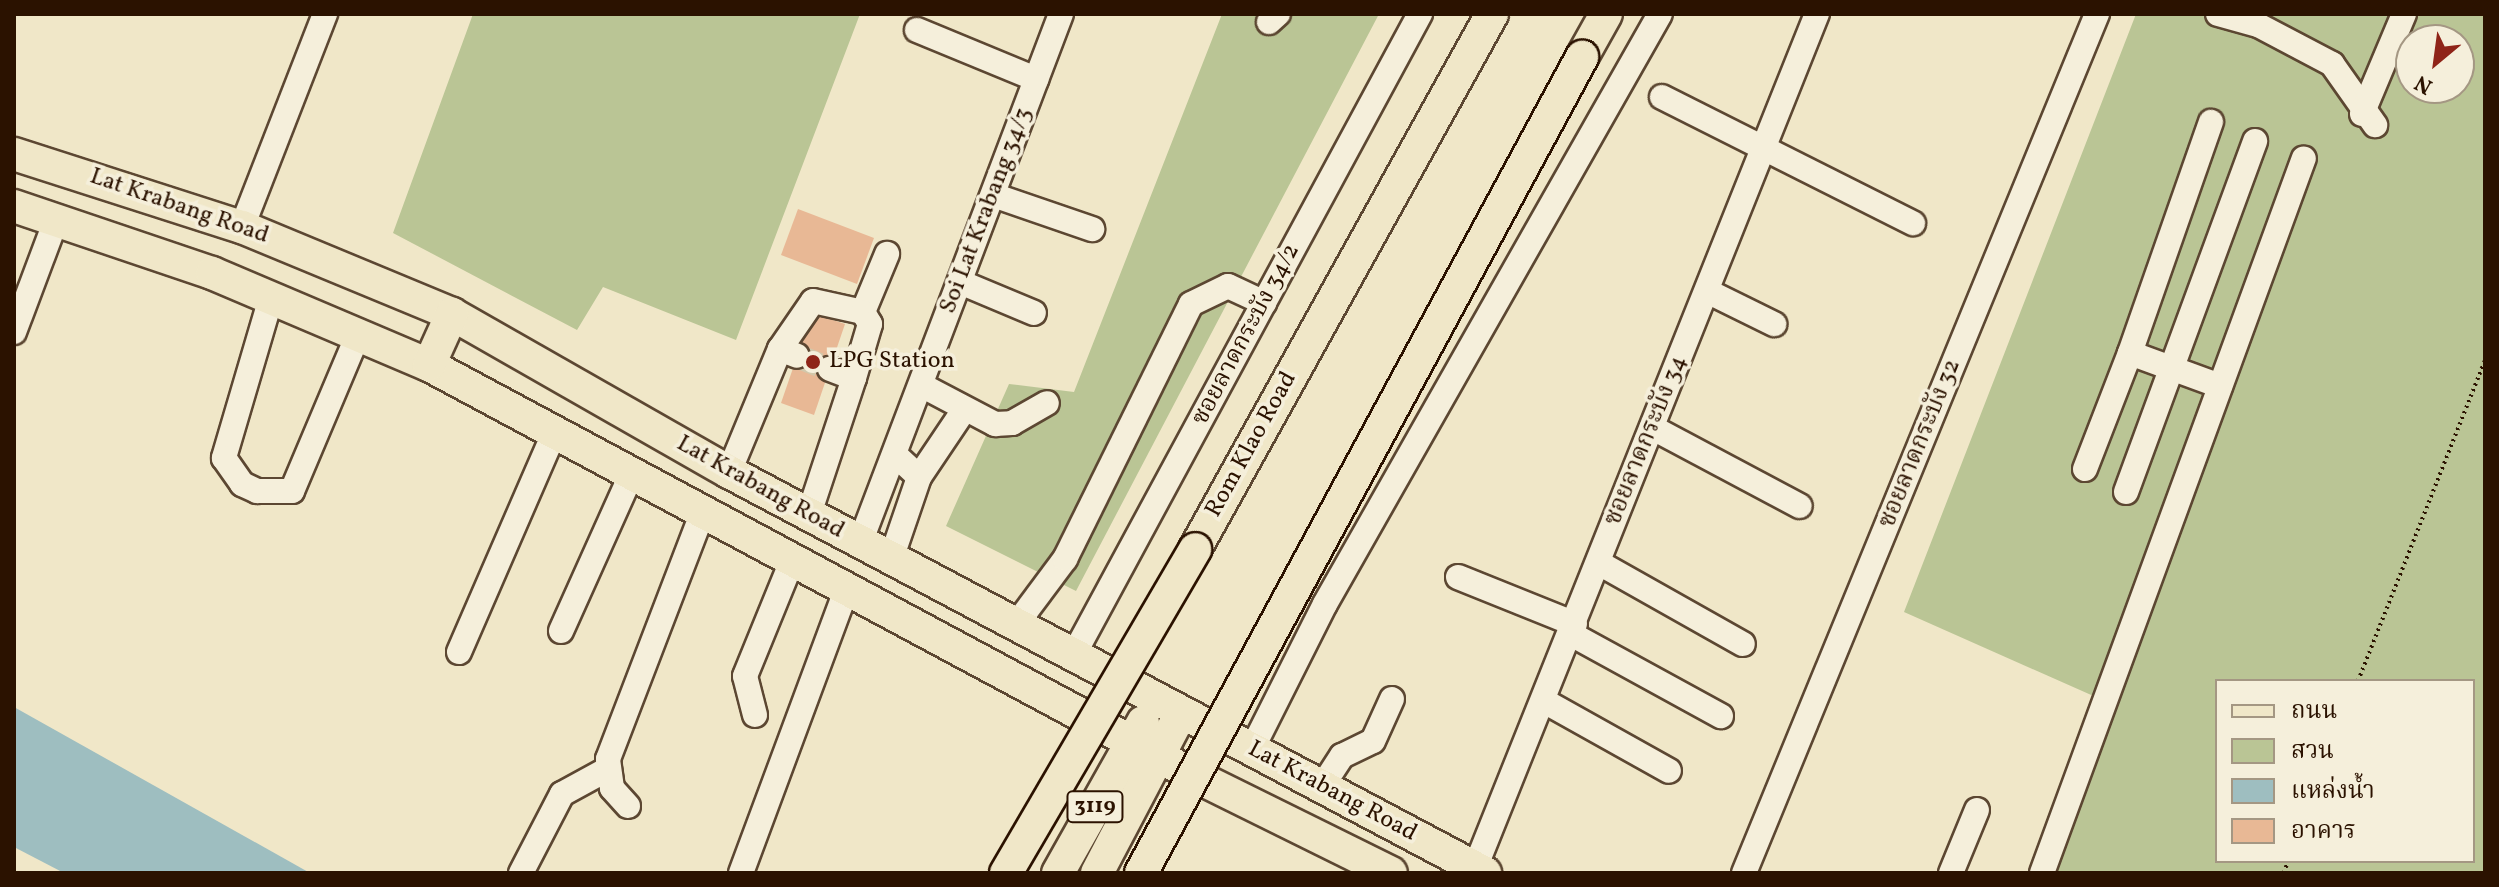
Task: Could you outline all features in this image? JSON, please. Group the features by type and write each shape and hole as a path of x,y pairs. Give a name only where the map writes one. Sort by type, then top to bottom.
{"main road":[{"path":"1141,873 1606,14"},
{"name":"Rom Klao Road","path":"1006,873 1491,15"},
{"name":"Lat Krabang Road","path":"14,154 242,227 452,314 860,543 1480,870"},
{"name":"Lat Krabang Road","path":"14,206 271,298 429,365 1160,757 1391,873"},
{"path":"429,365 452,314"},
{"path":"1132,741 1168,708"},
{"path":"1160,757 1168,708"},
{"name":"3119","path":"1058,873 1132,741"},
{"name":"3119","path":"1097,873 1160,757"}],"street":[{"path":"242,227 325,14"},
{"name":"Soi Lat Krabang 34/3","path":"860,543 1061,14"},
{"name":"ซอยลาดกระบัง 34/2","path":"1073,656 1420,14"},
{"path":"1252,749 1325,604 1660,14"},
{"name":"ซอยลาดกระบัง 34","path":"1480,870 1817,14"},
{"name":"ซอยลาดกระบัง 32","path":"1744,873 2097,14"},
{"path":"2218,14 2258,25 2332,64 2368,119 2404,14"},
{"path":"917,30 1036,79"},
{"path":"1662,97 1763,151 1913,223"},
{"path":"2085,469 2130,353 2211,122"},
{"path":"2126,492 2255,141"},
{"path":"2042,873 2304,158"},
{"path":"993,195 1092,229"},
{"path":"14,332 56,220"},
{"path":"863,312 887,254"},
{"path":"960,282 1034,313"},
{"path":"1015,626 1065,559 1191,304 1228,286 1264,303"},
{"path":"1707,291 1774,324"},
{"path":"271,298 224,458 242,484 257,491 292,491 358,335"},
{"path":"729,472 813,301 863,312 870,324 809,514"},
{"path":"2130,353 2220,386"},
{"path":"830,369 854,378"},
{"path":"921,385 964,410 1012,423 1047,403"},
{"path":"891,559 919,477 964,410"},
{"path":"1653,428 1800,506"},
{"path":"459,652 554,433"},
{"path":"895,455 919,477"},
{"path":"561,631 631,475"},
{"path":"521,873 562,794 606,770 702,514"},
{"path":"755,715 745,676 792,561"},
{"path":"1599,563 1743,644"},
{"path":"1458,577 1573,629 1721,716"},
{"path":"741,873 846,590"},
{"path":"1323,785 1342,756 1373,741 1392,699"},
{"path":"1544,701 1669,771"},
{"path":"606,770 628,806"},
{"path":"1951,873 1977,810"}],"path":[{"path":"2359,679 2485,360"}],"green space":[{"path":"473,14 860,14 736,340 603,287 577,330 393,233"},
{"path":"1222,14 1379,14 1076,591 946,526 1009,384 1074,392"},
{"path":"2136,14 2485,14 2485,873 2055,873 2107,702 1904,612"}],"water":[{"path":"14,707 310,873 64,873 14,847"}],"building":[{"path":"798,209 874,238 857,284 781,255"},
{"name":"LPG Station","path":"812,313 845,324 814,415 781,403"}],"tunnel":[{"path":"797,356 830,369"}],"place":[{"name":"LPG Station","path":"813,362"}]}
